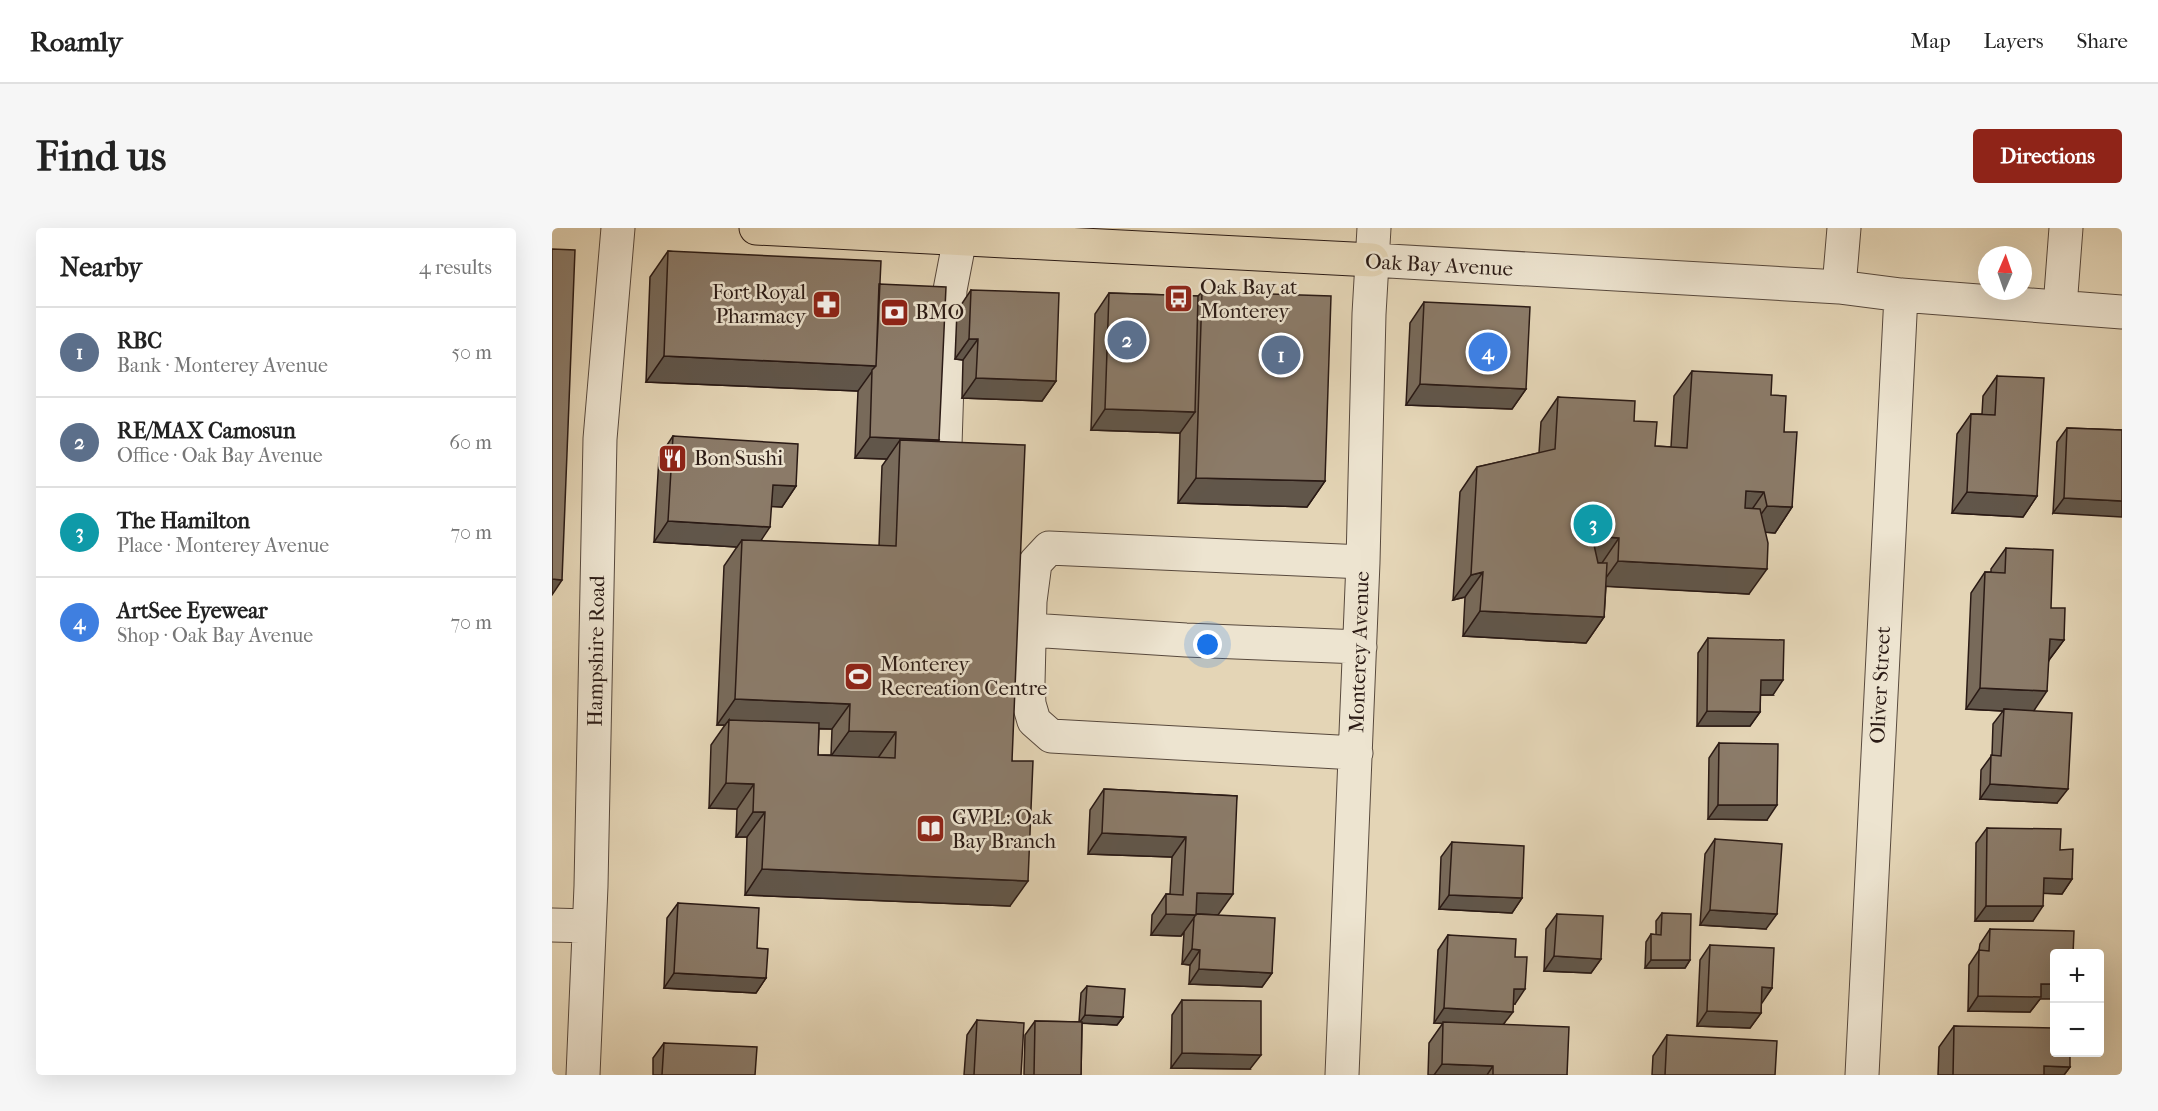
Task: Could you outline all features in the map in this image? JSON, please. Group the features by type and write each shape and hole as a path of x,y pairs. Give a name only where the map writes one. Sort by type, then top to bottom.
{"main road":[{"name":"Oak Bay Avenue","path":"756,228 1372,260"}],"street":[{"name":"Hampshire Road","path":"583,1075 589,926 600,439 618,228"},
{"name":"Monterey Avenue","path":"1342,1075 1356,753 1374,228"},
{"path":"1839,287 1844,228"},
{"path":"2060,307 2066,228"},
{"path":"945,445 950,290 960,238"},
{"name":"Oak Bay Avenue","path":"1372,260 1839,287 1901,295 2122,312"},
{"name":"Oliver Street","path":"1862,1075 1901,295"},
{"path":"1356,753 1051,736 1034,721 1029,704 1030,630 1035,563 1049,548 1363,562"},
{"path":"1030,630 1186,640 1360,647"},
{"path":"552,925 589,926"}],"building":[{"path":"552,249 575,250 562,580 552,579"},
{"path":"668,251 881,261 876,366 664,356"},
{"path":"879,284 946,287 939,440 870,437 872,370 876,366"},
{"path":"971,290 1059,293 1056,381 976,378 978,339 969,339"},
{"path":"1202,292 1331,296 1325,481 1196,478"},
{"path":"1109,293 1198,296 1195,412 1105,409"},
{"path":"1424,302 1530,307 1526,389 1420,384"},
{"path":"1692,371 1772,375 1771,395 1786,396 1784,432 1797,432 1792,507 1767,506 1764,492 1746,491 1745,508 1760,509 1768,543 1767,569 1618,561 1619,538 1592,536 1598,563 1607,563 1604,617 1480,611 1483,572 1471,575 1477,467 1555,449 1558,397 1635,401 1634,421 1657,422 1655,446 1687,448"},
{"path":"1997,376 2044,378 2037,496 1967,492 1971,414 1995,415"},
{"path":"2067,428 2122,430 2122,501 2064,498"},
{"path":"673,436 798,444 796,486 773,485 770,527 668,521"},
{"name":"Monterey Recreation Centre","path":"900,440 1025,445 1012,761 1033,761 1028,881 762,869 765,812 753,812 754,784 726,783 729,720 819,723 818,755 895,758 896,732 849,731 850,704 735,699 742,540 896,546"},
{"path":"2006,548 2053,550 2051,608 2065,608 2064,640 2050,639 2047,691 1980,688 1985,572 2005,573"},
{"path":"1708,638 1784,640 1783,680 1761,680 1760,712 1707,711"},
{"path":"2004,709 2072,713 2068,789 1990,784 1991,755 2001,756"},
{"path":"1719,743 1778,744 1777,805 1718,805"},
{"path":"1104,789 1237,796 1233,894 1197,893 1196,915 1166,914 1166,894 1183,895 1186,837 1102,833"},
{"path":"1987,828 2061,829 2060,850 2073,849 2072,879 2044,878 2043,906 1986,906"},
{"path":"1715,839 1782,844 1777,914 1710,910"},
{"path":"1452,842 1524,846 1522,898 1449,895"},
{"path":"678,903 759,908 757,948 768,949 766,978 674,973"},
{"path":"1662,913 1691,914 1690,960 1651,960 1651,934 1661,935"},
{"path":"1196,914 1275,918 1272,973 1199,969 1200,950 1192,949"},
{"path":"1557,914 1603,916 1601,959 1554,956"},
{"path":"1990,929 2074,931 2073,949 2050,949 2050,984 2041,984 2041,997 1978,996 1979,950 1989,951"},
{"path":"1448,935 1516,939 1515,957 1527,957 1525,989 1514,989 1513,1012 1444,1008"},
{"path":"1710,945 1774,948 1772,988 1762,987 1761,1013 1707,1011"},
{"path":"1087,986 1125,989 1123,1017 1085,1015"},
{"path":"1182,1000 1261,1001 1261,1055 1182,1053"},
{"path":"977,1020 1024,1023 1021,1075 974,1075"},
{"path":"1035,1021 1082,1022 1081,1075 1034,1075"},
{"path":"1443,1022 1569,1027 1567,1075 1493,1075 1493,1066 1442,1064"},
{"path":"1954,1026 2050,1028 2050,1057 2070,1057 2070,1067 2044,1066 2044,1075 1953,1075"},
{"path":"1667,1035 1777,1041 1775,1075 1665,1075"},
{"path":"664,1043 757,1047 755,1075 662,1075"}],"place":[{"name":"Oak Bay at Monterey","path":"1179,299"},
{"name":"Fort Royal Pharmacy","path":"827,304"},
{"name":"BMO","path":"894,312"},
{"name":"RE/MAX Camosun","path":"1127,340"},
{"name":"ArtSee Eyewear","path":"1488,352"},
{"name":"RBC","path":"1281,355"},
{"name":"Bon Sushi","path":"673,458"},
{"name":"The Hamilton","path":"1593,524"},
{"name":"Monterey Recreation Centre","path":"859,676"},
{"name":"GVPL: Oak Bay Branch","path":"931,829"}]}
